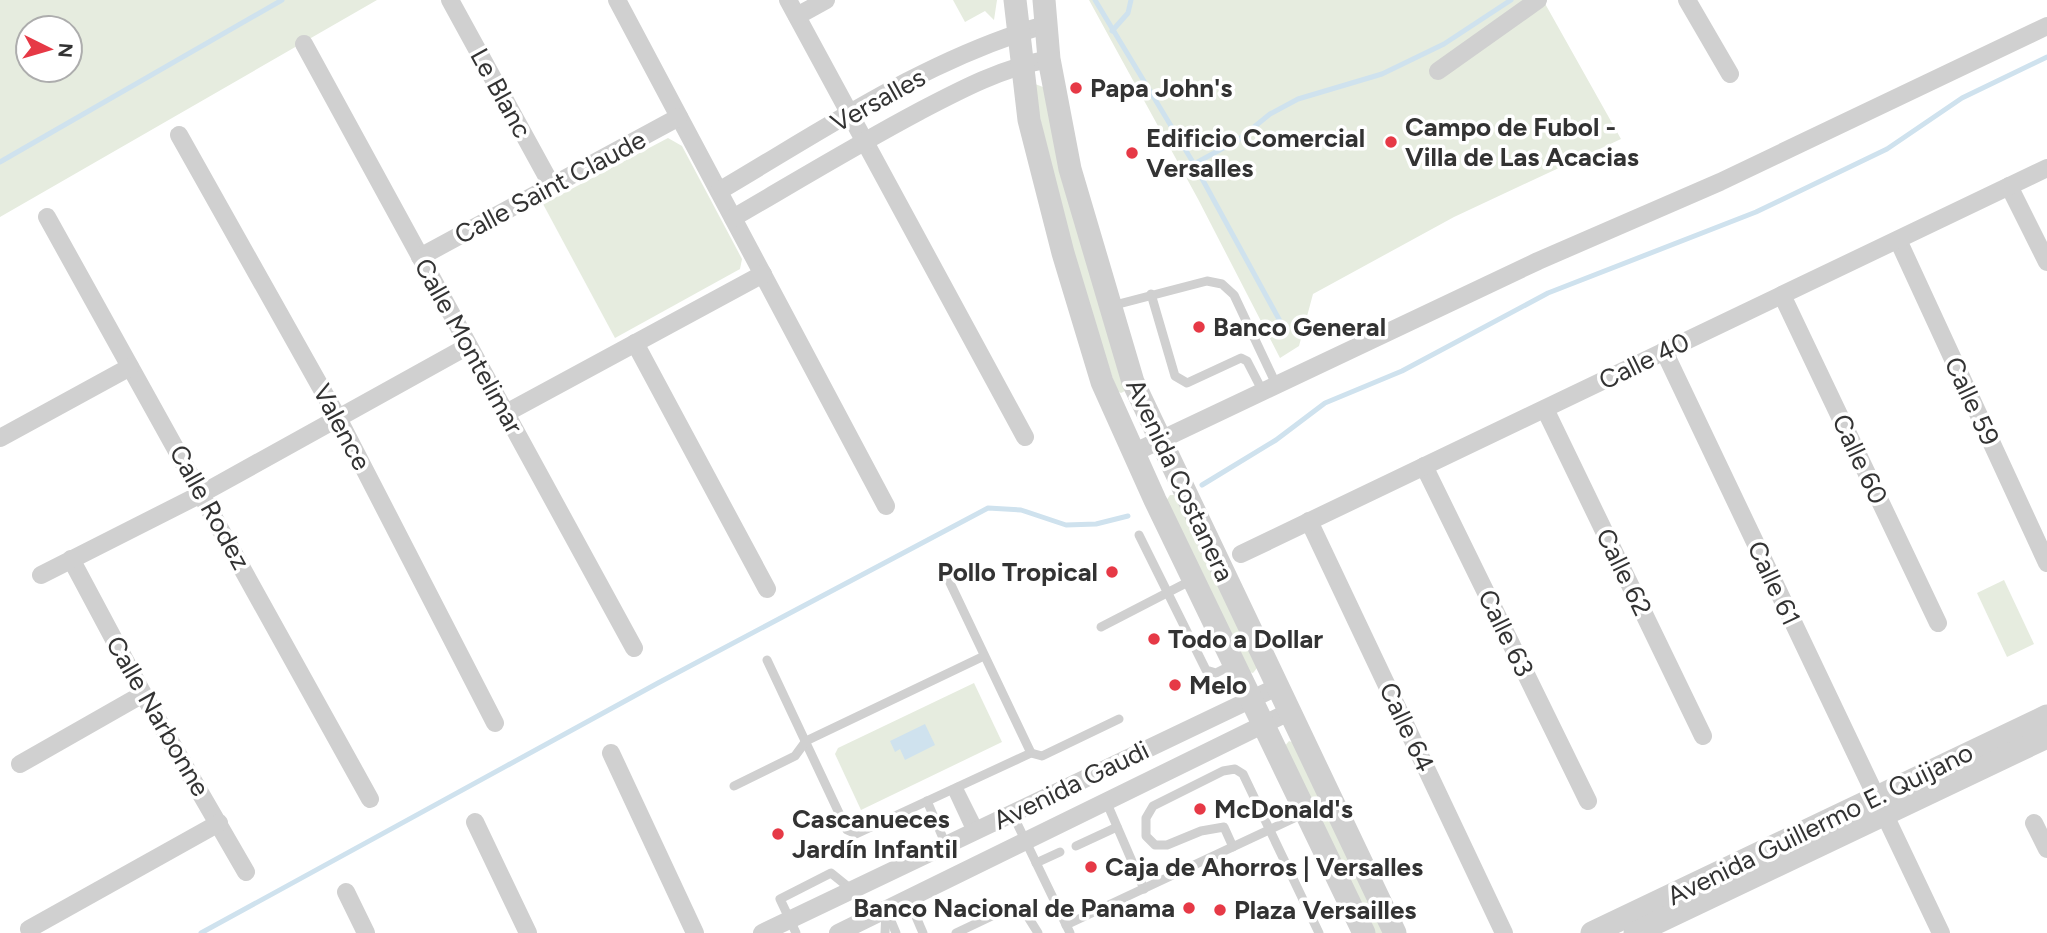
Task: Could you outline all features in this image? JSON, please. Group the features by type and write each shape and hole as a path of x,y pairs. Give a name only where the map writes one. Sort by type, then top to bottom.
{"street":[{"name":"Le Blanc","path":"450,0 552,186"},
{"path":"617,0 886,506"},
{"path":"826,0 793,8 1025,437"},
{"name":"Avenida Costanera","path":"1015,0 1029,120 1063,253 1102,382 1133,453 1363,933"},
{"name":"Avenida Costanera","path":"1044,0 1049,59 1070,169 1133,382 1158,440 1395,933"},
{"path":"1438,71 1528,11 1538,0"},
{"path":"1687,0 1730,74"},
{"name":"Versalles","path":"719,191 850,114 958,57 1017,33 1045,25"},
{"path":"1133,453 1538,261 1720,182 2047,26"},
{"name":"Calle Montelimar","path":"304,44 634,648"},
{"path":"958,57 970,85"},
{"name":"Versalles","path":"733,218 864,141 970,85 1021,65 1049,59"},
{"name":"Calle Saint Claude","path":"421,257 679,117"},
{"name":"Valence","path":"179,135 338,418 495,723"},
{"name":"Calle 40","path":"1241,554 2047,168"},
{"path":"2009,186 2047,262"},
{"name":"Calle Rodez","path":"47,216 203,493 370,799"},
{"name":"Calle 59","path":"1898,240 2047,563"},
{"path":"506,413 763,274"},
{"name":"Calle 60","path":"1782,295 1938,623"},
{"path":"635,343 767,589"},
{"path":"41,575 203,493 468,346"},
{"name":"Calle 61","path":"1664,351 1941,933"},
{"path":"0,438 130,367"},
{"name":"Calle 62","path":"1545,409 1703,736"},
{"name":"Calle 63","path":"1424,466 1588,801"},
{"name":"Calle 64","path":"1309,522 1504,933"},
{"name":"Calle Narbonne","path":"71,559 143,694 246,872"},
{"name":"Avenida Gaudi","path":"762,933 788,929 852,890 1277,687"},
{"path":"20,764 143,694"},
{"name":"Avenida Gaudi","path":"838,933 1289,712"},
{"name":"Avenida Guillermo E. Quijano","path":"1635,933 2047,716"},
{"name":"Avenida Guillermo E. Quijano","path":"1592,933 1879,806 2047,737"},
{"path":"611,753 695,933"},
{"path":"475,822 528,933"},
{"path":"29,929 219,823"},
{"path":"2034,823 2047,849"},
{"path":"946,845 966,870"},
{"path":"873,880 886,909"},
{"path":"346,892 366,933"}],"lane":[{"path":"1109,307 1207,281 1222,284 1234,295 1269,387"},
{"path":"1151,295 1175,376 1180,381 1187,383 1241,358 1247,361 1269,387"},
{"path":"1139,535 1206,670 1216,673 1234,664"},
{"path":"942,566 1031,753"},
{"path":"1101,627 1193,579"},
{"path":"734,786 795,756 806,741 984,656"},
{"path":"767,660 847,830 856,834 1031,753 1042,756 1119,719"},
{"path":"1233,847 1224,828 1201,831 1167,845 1155,845 1146,836 1146,818 1153,806 1223,771 1235,769 1243,774 1319,933"},
{"path":"955,788 976,831"},
{"path":"1106,801 1144,889"},
{"path":"927,802 946,845"},
{"path":"1012,813 1068,929 1144,889 1306,813"},
{"path":"1076,846 1117,827"},
{"path":"1036,863 1060,852"},
{"path":"908,898 923,933"},
{"path":"956,933 1013,906 1023,909 1038,933"},
{"path":"886,909 886,933"},
{"path":"886,909 896,933"}],"shaded area":[{"path":"0,0 377,0 0,217"},
{"path":"953,0 997,0 994,20 985,11 965,22"},
{"path":"1089,0 1543,0 1621,139 1454,217 1313,294 1299,346 1280,358 1198,199"},
{"path":"1035,84 1043,87 1125,391 1121,393 1117,391 1081,280 1042,128"},
{"path":"668,138 682,146 742,259 740,269 615,338 543,204"},
{"path":"1170,495 1175,495 1257,668 1253,673 1249,672 1166,501"},
{"path":"2004,580 2034,644 2007,657 1977,593"},
{"path":"974,683 1002,742 861,810 835,754 838,748"},
{"path":"1289,741 1294,743 1385,933 1373,933 1284,747"}],"water":[{"path":"925,724 935,745 905,760 900,749 895,752 890,741"}],"waterway":[{"path":"0,162 282,0"},
{"path":"1095,0 1194,164 1286,332"},
{"path":"1112,31 1128,13 1131,0"},
{"path":"1194,164 1238,140 1270,114 1298,99 1382,74 1444,44 1511,0"},
{"path":"1202,485 1276,440 1325,403 1402,371 1548,293 1756,212 1887,149 1962,98 2047,57"},
{"path":"201,933 658,683 988,508 1021,510 1066,525 1096,524 1128,516"}],"place":[{"name":"Papa John's","path":"1076,88"},
{"name":"Campo de Fubol - Villa de Las Acacias","path":"1391,142"},
{"name":"Edificio Comercial Versalles","path":"1132,153"},
{"name":"Banco General","path":"1199,327"},
{"name":"Pollo Tropical","path":"1112,572"},
{"name":"Todo a Dollar","path":"1154,639"},
{"name":"Melo","path":"1175,685"},
{"name":"McDonald's","path":"1200,809"},
{"name":"Cascanueces Jardín Infantil","path":"778,834"},
{"name":"Caja de Ahorros | Versalles","path":"1091,867"},
{"name":"Banco Nacional de Panama","path":"1189,908"},
{"name":"Plaza Versailles","path":"1220,910"}]}
